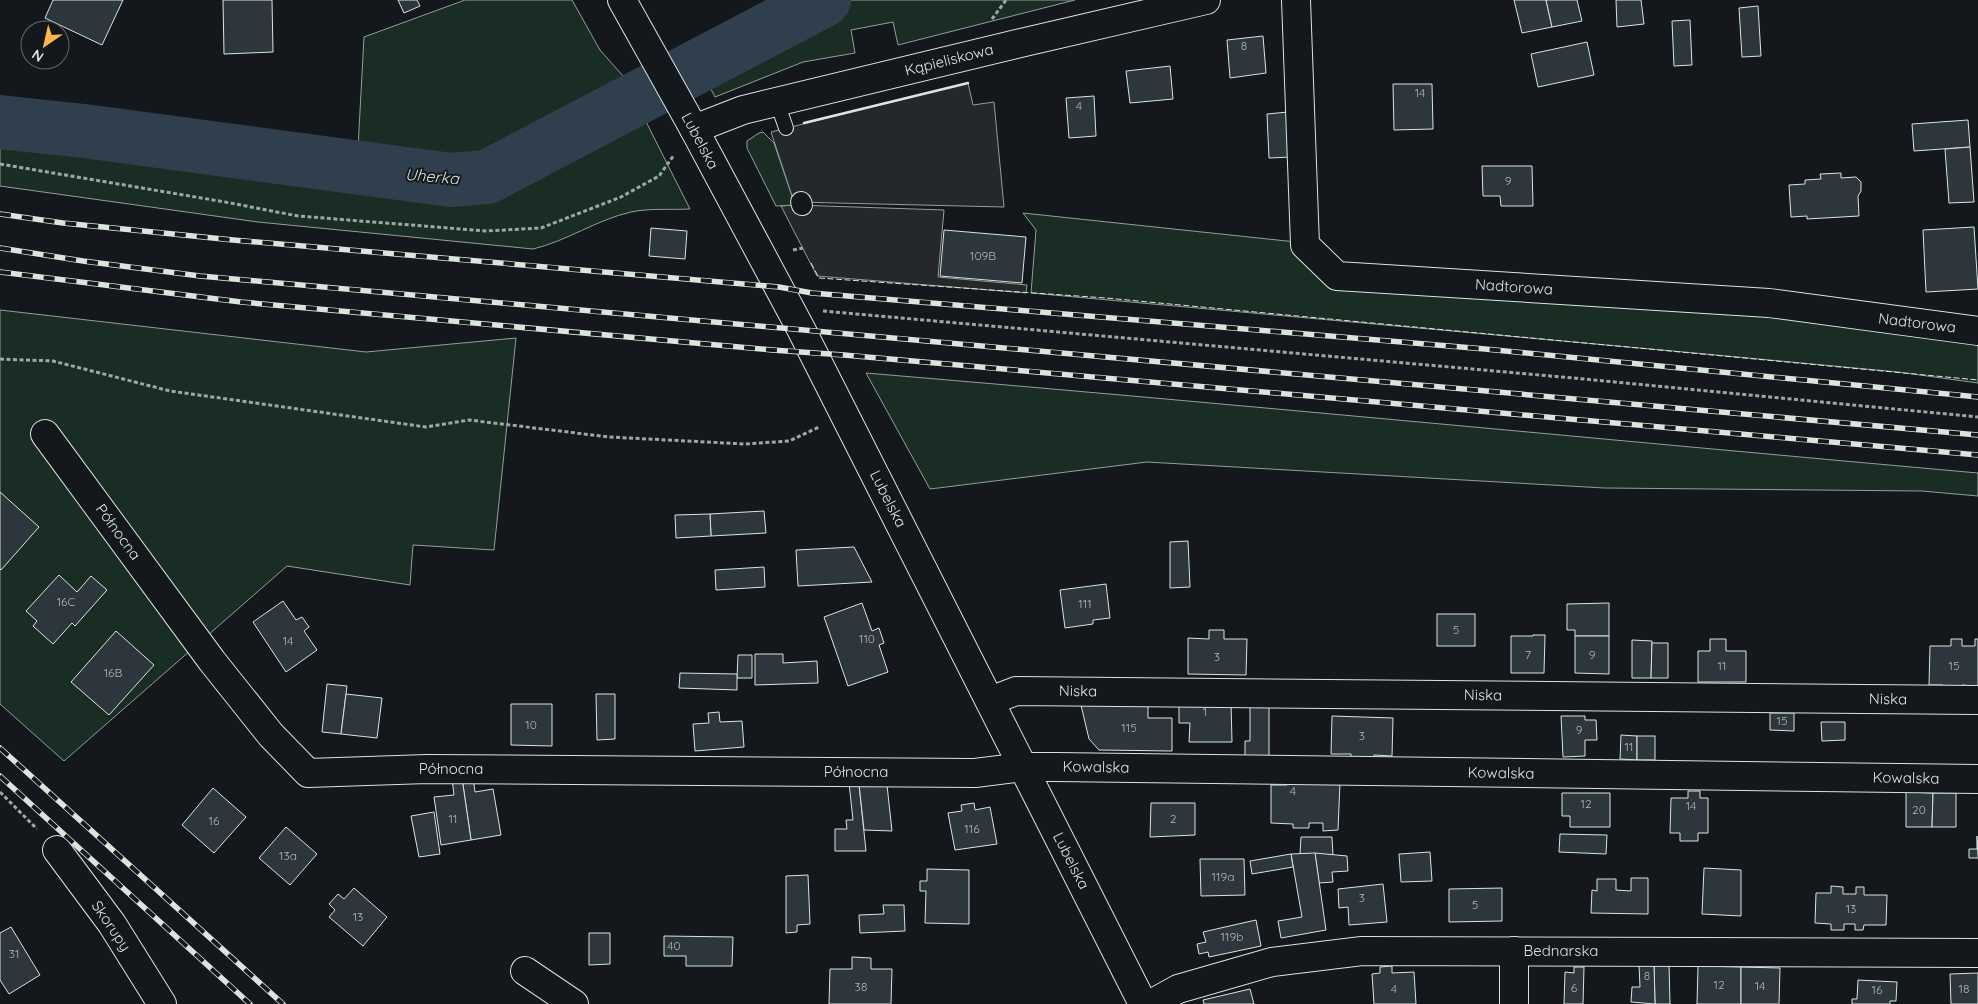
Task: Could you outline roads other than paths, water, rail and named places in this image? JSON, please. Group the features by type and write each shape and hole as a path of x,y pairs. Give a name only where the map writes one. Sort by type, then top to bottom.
{"street":[{"name":"Lubelska","path":"622,0 688,119 845,416 1144,1004"},
{"name":"Kąpieliskowa","path":"688,119 743,110 1206,0"},
{"name":"Nadtorowa","path":"1296,0 1305,245 1337,276 1768,303 1978,331"},
{"name":"Północna","path":"45,434 212,661 271,735 308,773 427,769 975,773 1023,767"},
{"name":"Niska","path":"990,701 1016,691 1978,700"},
{"name":"Kowalska","path":"1023,767 1978,779"},
{"name":"Skorupy","path":"57,850 112,924 162,1004"},
{"name":"Bednarska","path":"1152,1004 1178,989 1272,962 1362,951 1978,953"},
{"path":"1514,951 1514,1004"},
{"path":"525,971 574,1004"}],"lane":[{"path":"777,102 786,128"}],"waterway":[{"name":"Uherka","path":"0,122 84,131 451,180 487,177 824,0"}],"railway":[{"path":"0,214 63,223 233,240 779,287 812,293 1485,349 1978,397"},
{"path":"0,248 200,276 1978,435"},
{"path":"0,272 241,302 1978,455"},
{"path":"0,748 283,1004"},
{"path":"0,776 250,1004"}]}
